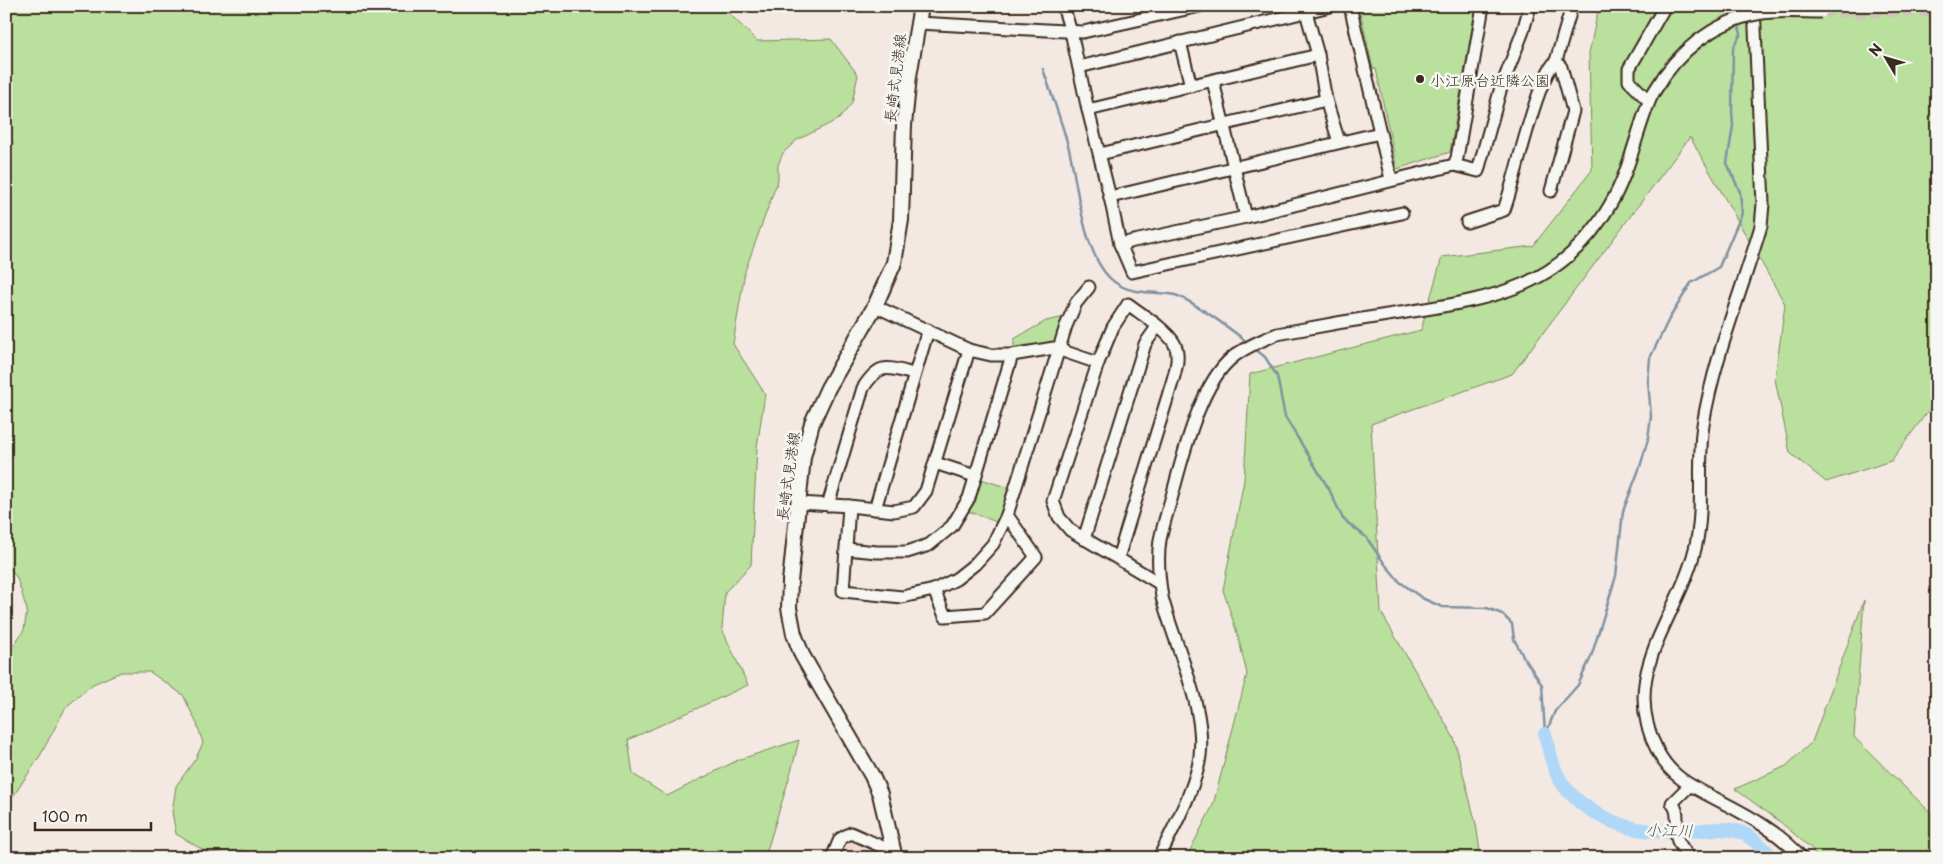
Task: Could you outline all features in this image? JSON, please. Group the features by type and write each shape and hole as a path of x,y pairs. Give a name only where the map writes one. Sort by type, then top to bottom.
{"main road":[{"name":"長崎式見港線","path":"895,855 880,794 872,776 802,654 794,634 790,599 804,456 812,423 828,388 875,306 894,263 901,220 904,125 909,76 921,6"}],"street":[{"path":"918,23 1083,32 1200,6"},
{"path":"1079,67 1330,6"},
{"path":"1350,6 1392,179"},
{"path":"1454,165 1457,158 1483,6"},
{"path":"1120,244 1246,217 1454,165 1478,171 1500,91 1523,31 1530,6"},
{"path":"1467,222 1504,210 1538,96 1551,65 1556,60 1572,6"},
{"path":"1649,101 1629,81 1628,69 1665,6"},
{"path":"1754,6 1763,204 1761,226 1710,386 1703,427 1698,529 1695,549 1650,660 1644,688 1643,707 1645,720 1658,752 1676,776 1689,786 1767,827 1794,848 1802,858"},
{"path":"1066,7 1120,244 1132,272 1402,213"},
{"path":"1306,12 1318,55 1326,100 1339,142"},
{"path":"1159,858 1191,789 1198,765 1200,749 1196,708 1167,618 1159,583 1160,540 1179,470 1201,402 1216,377 1232,358 1260,341 1277,334 1480,300 1524,286 1540,277 1575,251 1600,223 1622,183 1649,101 1664,76 1684,52 1710,32 1750,15 1773,12 1821,12"},
{"path":"1180,42 1191,86"},
{"path":"1088,110 1318,55"},
{"path":"1551,191 1573,111 1561,67 1556,60"},
{"path":"1213,81 1246,217"},
{"path":"1100,154 1326,100"},
{"path":"1110,197 1380,133"},
{"path":"849,506 843,591 902,597 934,590 956,579 975,564 993,544 1007,515 1066,326 1076,303 1089,287"},
{"path":"1118,558 1176,369 1177,354 1175,344 1157,326 1128,304 1113,327 1098,363 1053,501 1059,517 1070,530 1159,583"},
{"path":"875,306 969,350 991,355 1012,355 1054,348 1098,363"},
{"path":"1084,540 1145,344 1157,326"},
{"path":"876,509 928,330"},
{"path":"799,503 894,511 914,507 926,491 969,350"},
{"path":"846,549 907,552 929,545 952,526 969,498 1012,355"},
{"path":"828,505 863,388 873,373 887,367 914,374"},
{"path":"935,463 976,476"},
{"path":"934,590 945,616 985,613 1036,557 1007,515"},
{"path":"1689,786 1672,803 1678,815 1678,836 1689,858"},
{"path":"832,858 840,839 851,833 895,855"}],"shaded area":[{"path":"851,839 878,858 837,858 843,843"}],"green space":[{"path":"6,6 722,6 757,41 831,39 858,75 852,103 839,119 797,140 783,153 778,165 778,180 745,271 733,344 765,394 757,447 751,565 725,592 722,629 748,685 628,740 633,774 667,796 738,760 799,740 765,858 258,858 243,850 208,853 176,834 172,812 176,786 196,758 203,743 197,724 183,695 150,672 121,672 93,684 66,707 40,756 6,807 6,656 24,630 27,610 17,578 6,564"},
{"name":"小江原台近隣公園","path":"1359,6 1476,6 1450,152 1397,169 1376,69 1373,69"},
{"path":"1599,6 1937,6 1937,399 1891,461 1826,482 1790,453 1775,379 1785,304 1690,137 1512,374 1371,424 1381,612 1454,738 1476,824 1481,858 1186,858 1213,805 1247,674 1238,636 1223,590 1244,480 1250,374 1421,330 1442,257 1533,246 1592,170 1589,53"},
{"path":"1065,317 1055,344 1014,350 1014,339 1046,321"},
{"path":"978,478 1012,489 999,523 968,511"},
{"path":"1864,600 1854,737 1937,819 1937,858 1816,858 1813,850 1779,821 1735,789 1786,766 1812,742"}],"waterway":[{"path":"1734,6 1737,17"},
{"path":"1546,733 1555,711 1578,685 1591,657 1616,576 1623,511 1640,467 1648,439 1651,416 1648,381 1650,358 1669,319 1691,283 1719,267 1742,213 1740,192 1727,163 1733,126 1733,48 1741,34 1738,22"},
{"path":"1043,69 1069,149 1079,203 1090,243 1097,260 1107,275 1119,285 1132,290 1175,295 1182,298 1212,316 1248,343"},
{"path":"6,210 12,141"},
{"path":"1254,348 1265,357 1277,376 1285,417 1329,489 1343,519 1366,537 1400,582 1422,598 1442,607 1487,608 1502,614 1512,624 1514,639 1542,685 1545,734"},
{"name":"小江川","path":"1545,734 1556,773 1566,789 1576,799 1599,815 1626,826 1652,831 1733,830 1749,836 1773,858"}],"tunnel":[{"path":"1821,12 1937,11"}],"place":[{"name":"小江原台近隣公園","path":"1420,79"}]}
